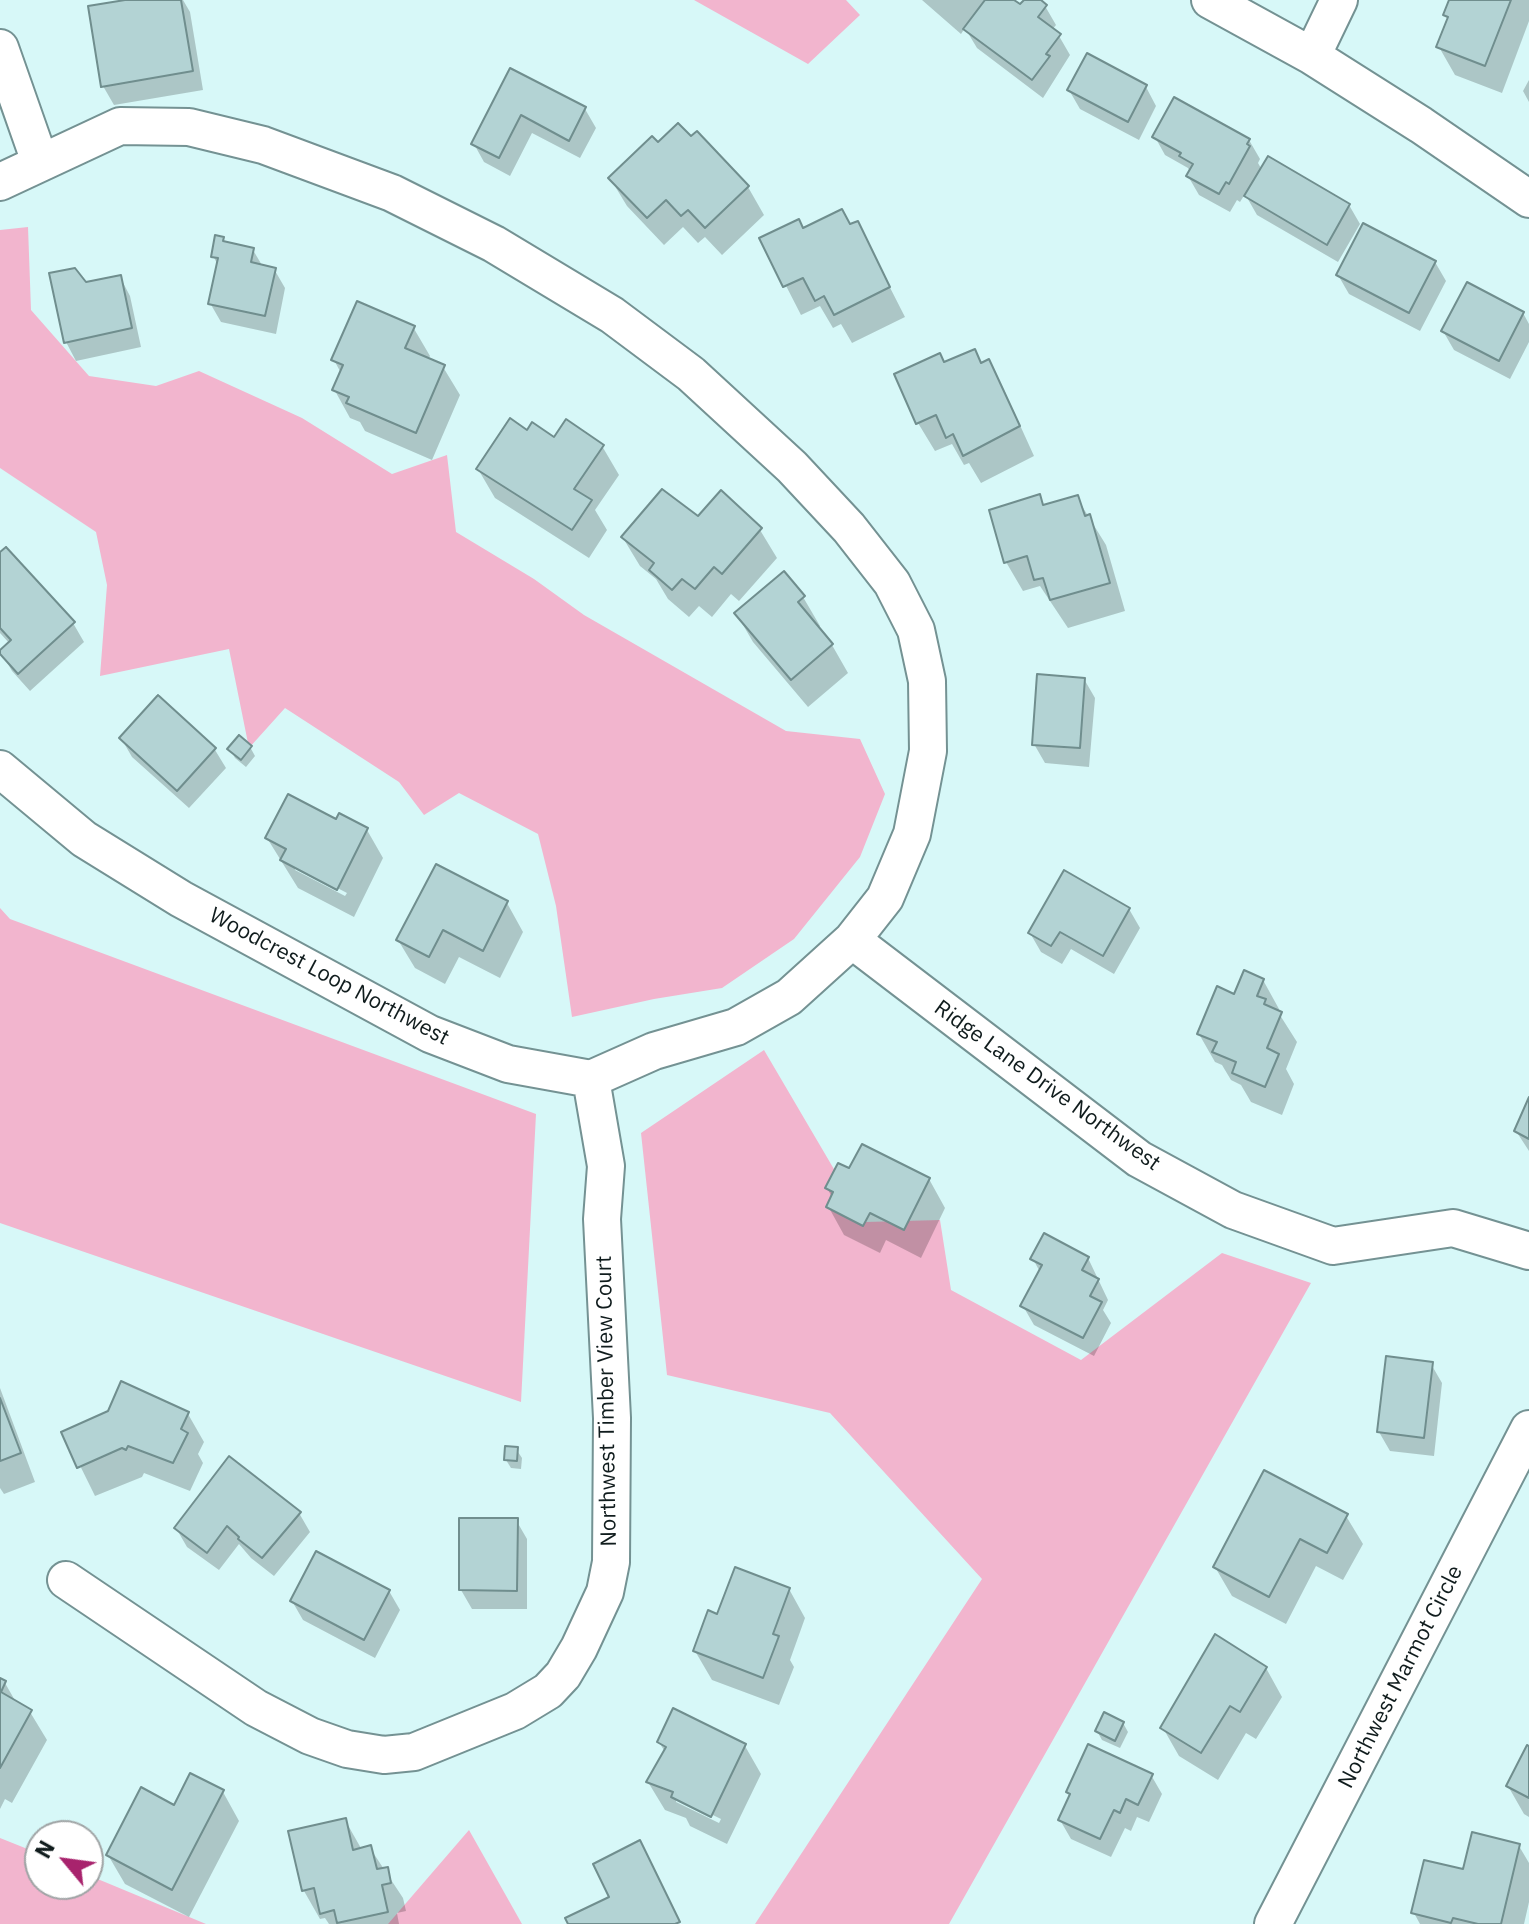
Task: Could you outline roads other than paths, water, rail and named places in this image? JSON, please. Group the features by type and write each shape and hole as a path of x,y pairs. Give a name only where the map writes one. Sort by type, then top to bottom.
{"street":[{"path":"1210,0 1312,56 1529,199"},
{"path":"1312,56 1339,0"},
{"path":"0,48 40,162"},
{"path":"0,182 120,126 189,127 263,145 392,193 494,244 612,315 691,374 792,467 849,528 892,583 916,630 927,681 928,751 912,834 885,898 852,940 789,997 736,1027 654,1051 591,1079"},
{"name":"Woodcrest Loop Northwest","path":"0,769 96,847 181,899 430,1034 508,1064 591,1079"},
{"name":"Ridge Lane Drive Northwest","path":"852,940 1139,1159 1233,1210 1333,1246 1453,1228 1529,1251"},
{"name":"Northwest Timber View Court","path":"66,1580 256,1708 310,1736 347,1749 384,1755 414,1752 515,1711 548,1691 563,1675 579,1648 605,1592 611,1562 612,1418 602,1219 606,1166 591,1079"},
{"name":"Northwest Marmot Circle","path":"1273,1924 1529,1429"}]}
